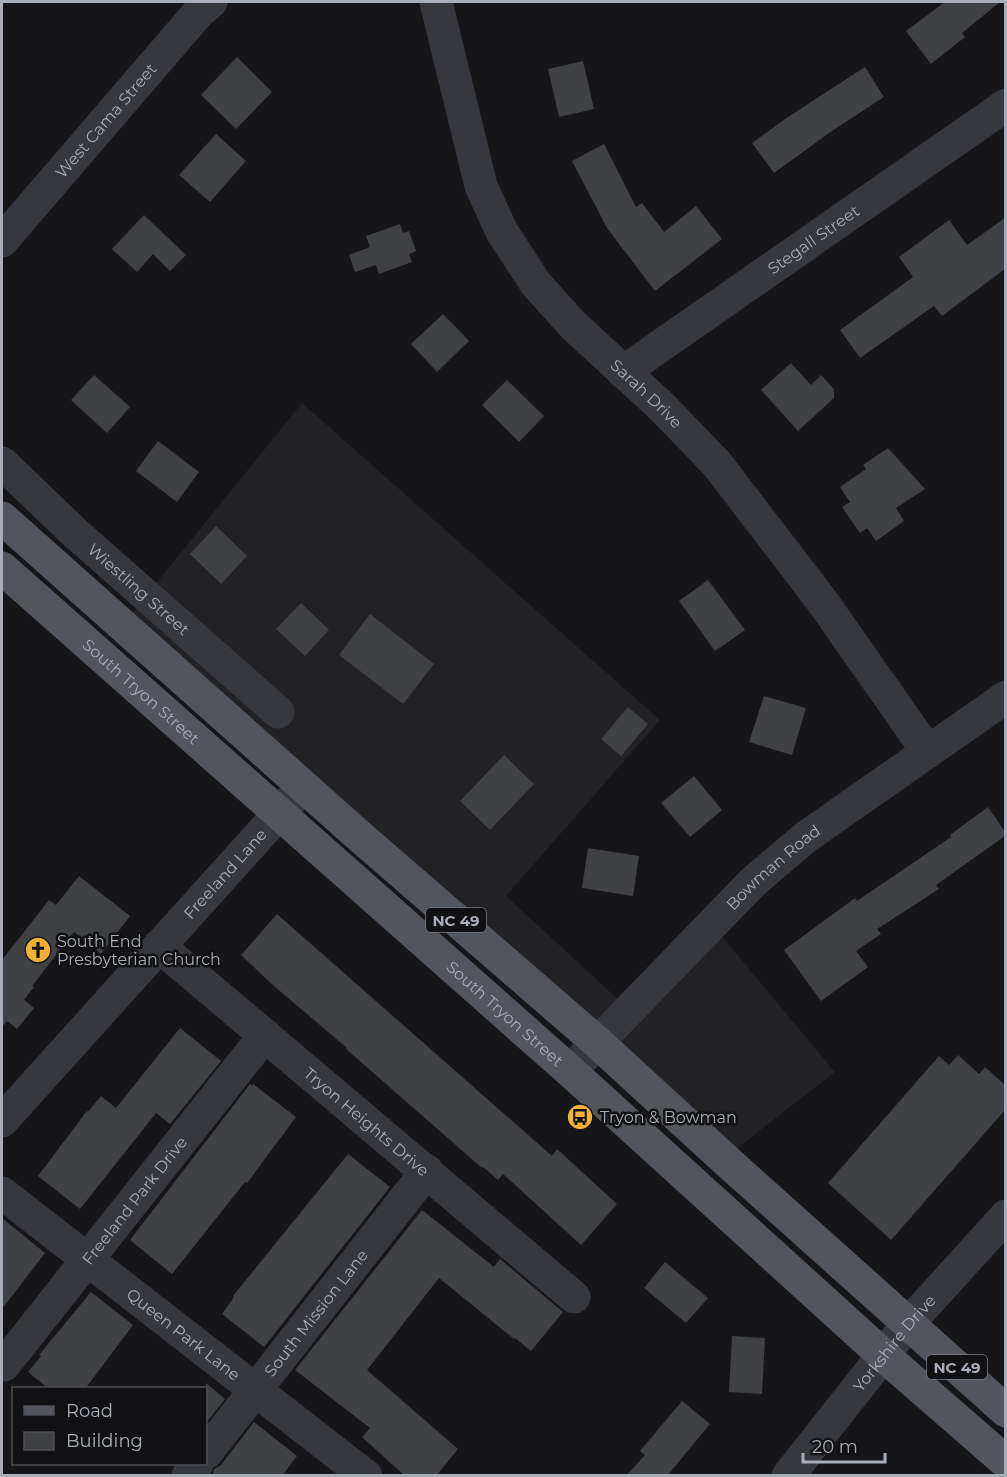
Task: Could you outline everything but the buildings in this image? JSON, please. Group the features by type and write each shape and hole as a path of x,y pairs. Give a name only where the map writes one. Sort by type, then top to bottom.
{"main road":[{"name":"NC 49","path":"2,518 303,787 597,1042 1005,1411"},
{"name":"South Tryon Street","path":"2,567 570,1071 883,1355 1005,1462"}],"street":[{"name":"West Cama Street","path":"2,241 198,13 211,2"},
{"name":"Sarah Drive","path":"436,2 481,186 502,232 536,284 573,325 662,407 717,464 822,601 928,752"},
{"name":"Stegall Street","path":"622,372 1005,105"},
{"name":"Wiestling Street","path":"2,463 74,532 278,712"},
{"name":"Bowman Road","path":"570,1071 753,882 779,859 806,837 1005,697"},
{"name":"Freeland Lane","path":"2,1121 303,787"},
{"name":"Tryon Heights Drive","path":"159,946 574,1296"},
{"name":"Freeland Park Drive","path":"4,1365 265,1035"},
{"name":"South Mission Lane","path":"207,1452 427,1172"},
{"name":"Queen Park Lane","path":"2,1193 366,1476"},
{"name":"Yorkshire Drive","path":"798,1472 908,1324 1005,1216"}],"shaded area":[{"path":"302,403 660,720 506,896 621,1002 705,916 835,1072 736,1149 132,613"}],"place":[{"name":"South End Presbyterian Church","path":"38,950"},
{"name":"Tryon & Bowman","path":"580,1117"}]}
